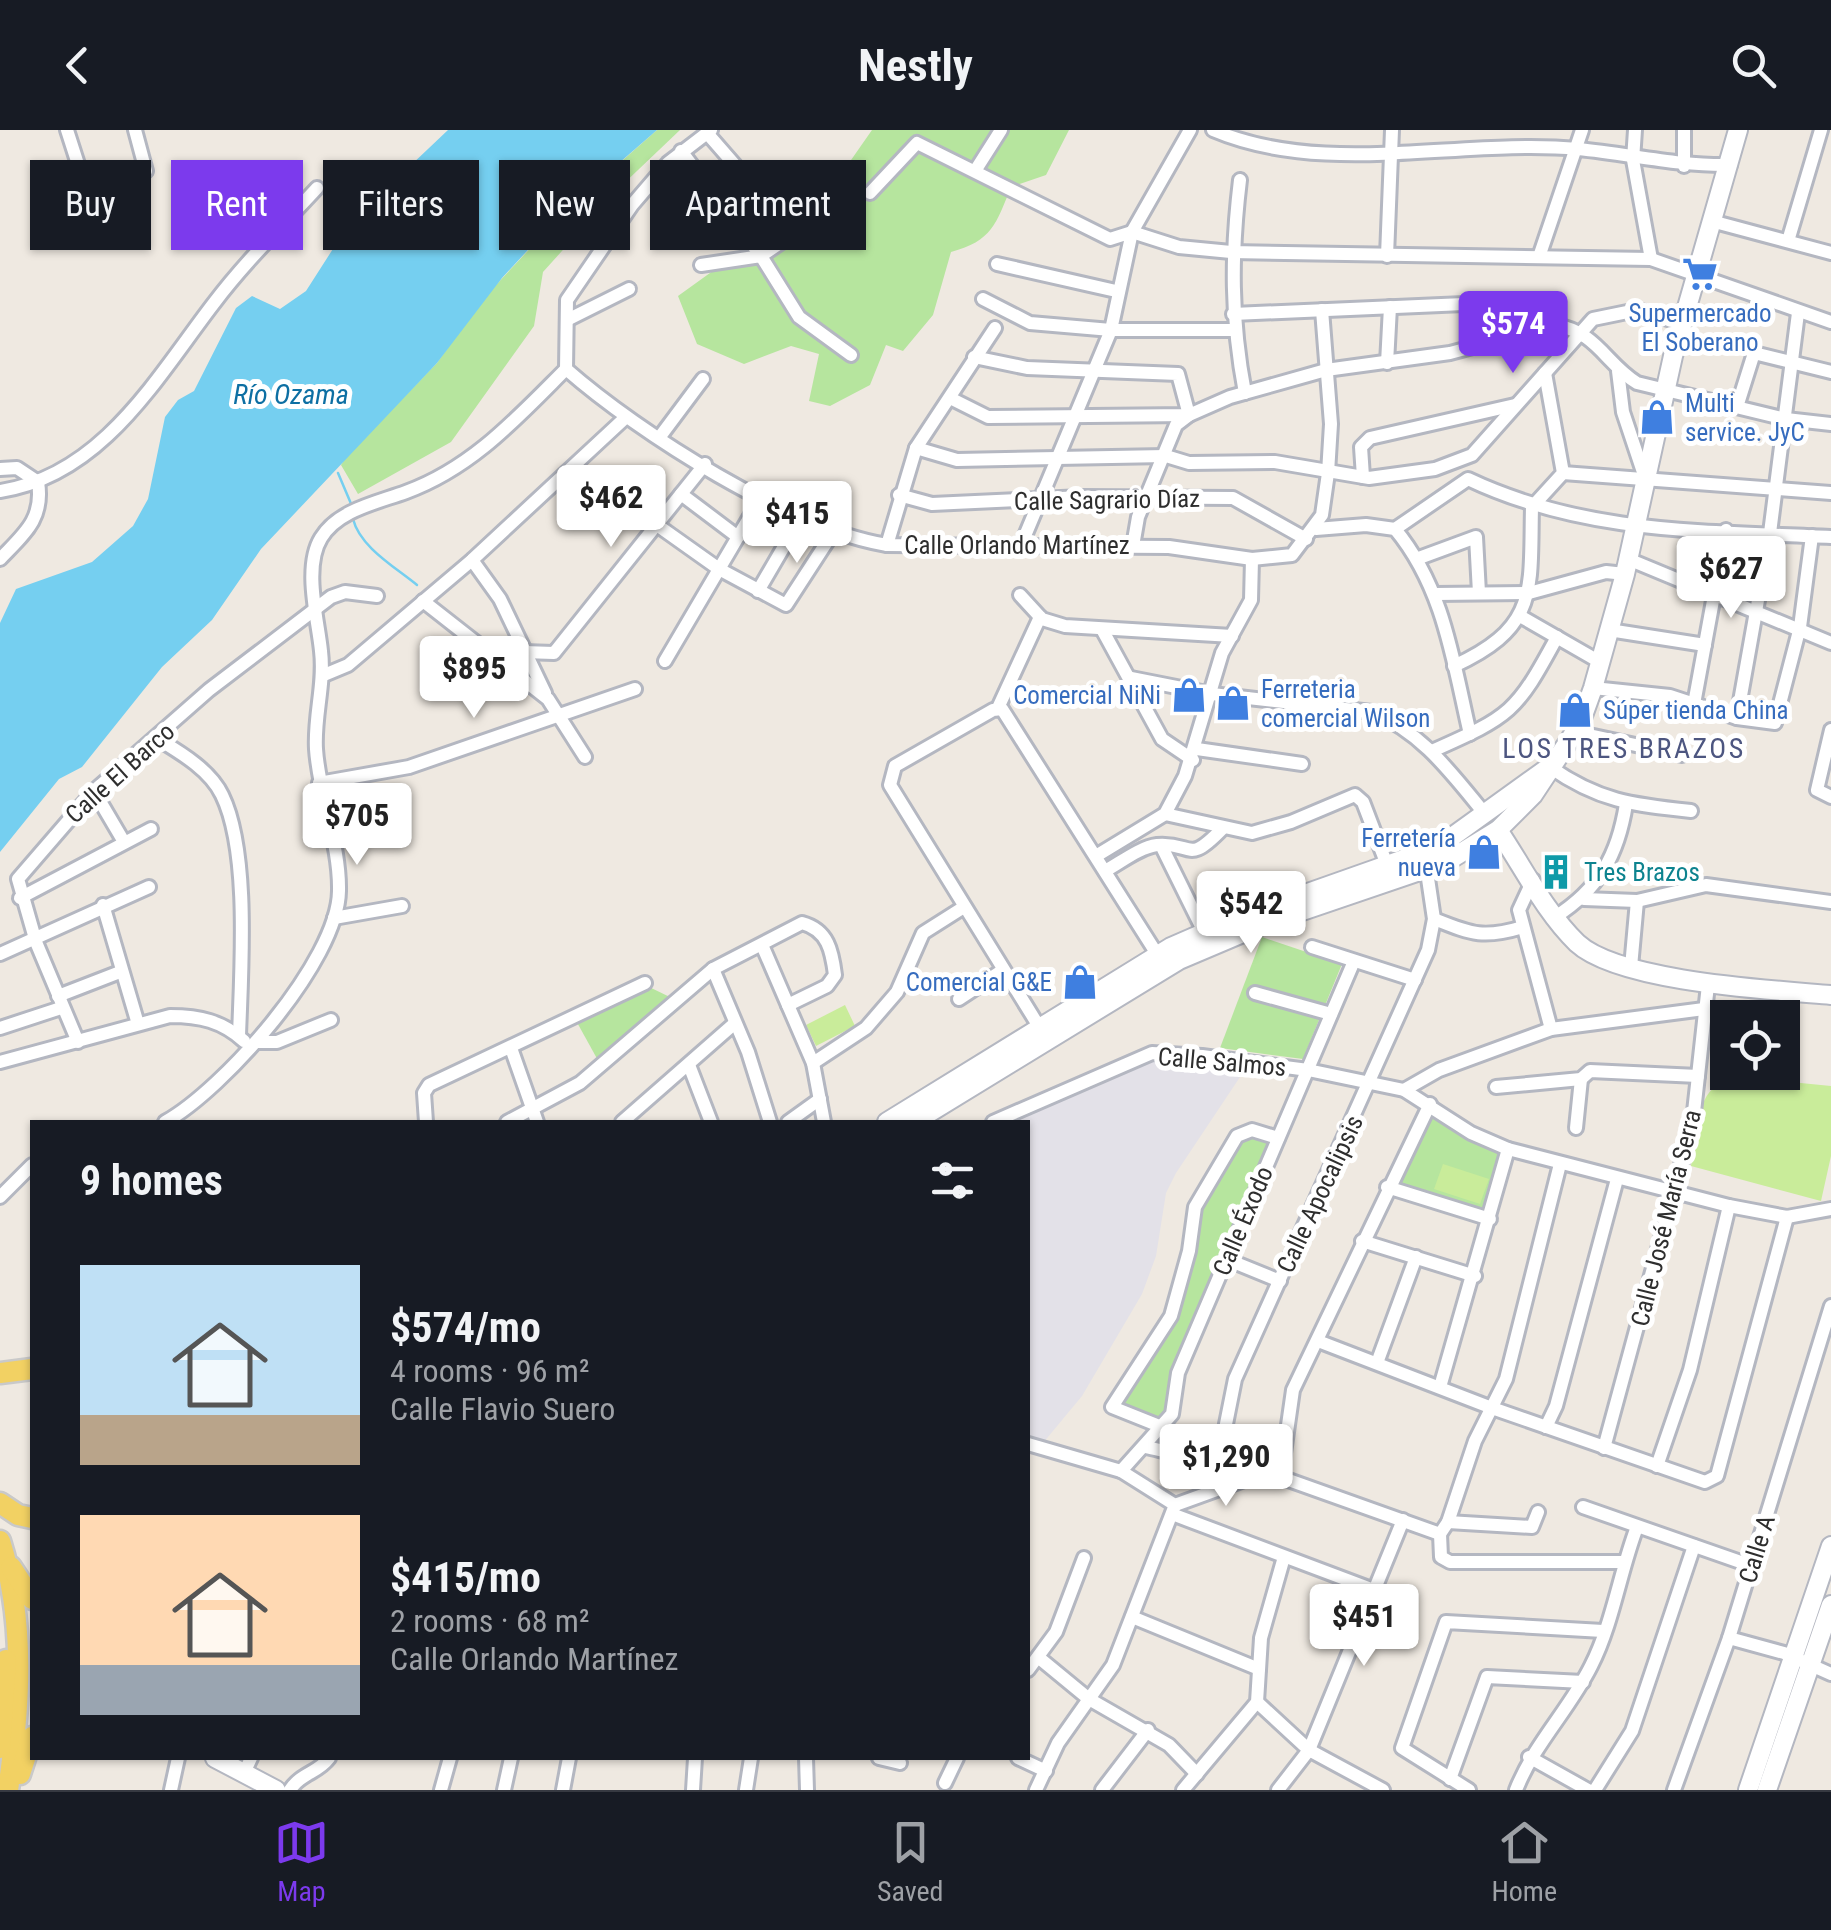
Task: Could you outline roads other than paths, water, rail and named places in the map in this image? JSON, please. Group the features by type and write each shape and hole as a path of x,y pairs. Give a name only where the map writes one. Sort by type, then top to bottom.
{"main road":[{"path":"1162,962 1426,862 1498,830 1575,732 1609,630 1682,322 1699,275 1738,130"},
{"path":"891,1120 1044,1034 1204,932 1387,866 1426,862 1486,814 1528,789"},
{"path":"1498,830 1555,916 1580,946 1631,967 1708,985 1831,995"},
{"path":"917,1120 1044,1034"},
{"path":"0,1373 30,1369"},
{"path":"0,1503 30,1518"},
{"path":"1767,1790 1806,1656 1831,1546"},
{"path":"3,1550 30,1596"},
{"path":"3,1550 19,1642 20,1691 11,1790"},
{"path":"0,1594 6,1681 0,1748"},
{"path":"1748,1790 1831,1605"},
{"path":"11,1790 30,1742"},
{"path":"247,1765 276,1790"}],"street":[{"path":"67,130 77,160"},
{"path":"135,130 143,160"},
{"path":"975,172 1001,130"},
{"path":"1022,543 1036,500 1111,330 1116,291 1128,261 1132,232 1190,130"},
{"path":"1213,130 1230,138 1320,152 1578,149 1684,166 1730,165"},
{"path":"1387,256 1392,130"},
{"path":"1539,257 1582,130"},
{"path":"1636,130 1633,160 1651,259"},
{"path":"1684,130 1684,166"},
{"path":"1788,242 1821,130"},
{"path":"168,1120 214,1084 253,1045 288,1002 334,918 340,891 319,783 316,720 324,675 314,576 318,542 340,518 358,508 462,467 566,369 567,300 632,205 681,151 709,132 733,160"},
{"path":"870,194 918,136 975,172 1110,238 1132,232 1179,247 1232,252 1651,259 1831,322"},
{"path":"681,151 761,256 799,317 851,355"},
{"path":"1240,180 1232,252 1233,330 1245,394"},
{"path":"0,490 38,482 111,434 226,288 317,188"},
{"path":"1714,222 1831,253"},
{"path":"700,265 761,256 770,250"},
{"path":"997,264 1116,291"},
{"path":"567,320 629,289"},
{"path":"984,298 1030,322 1111,330 1233,330"},
{"path":"1233,314 1487,303 1495,310 1502,339"},
{"path":"1387,363 1390,307"},
{"path":"1096,856 1165,814 1195,754 1232,636 1251,600 1252,560 1287,558 1311,534 1322,515 1332,424 1322,310"},
{"path":"916,448 958,460 1166,456 1189,463 1275,462 1362,477 1435,469 1472,455 1593,319 1612,312 1637,310 1682,322"},
{"path":"1737,718 1770,533 1798,313"},
{"path":"1133,546 1147,498 1176,426 1189,415 1326,370 1387,363 1555,325 1602,346 1618,371 1624,412 1645,478"},
{"path":"888,545 899,495 916,448 995,328"},
{"path":"1736,407 1752,354 1831,372"},
{"path":"974,357 1027,368 1177,373 1189,415"},
{"name":"Calle Orlando Martínez","path":"566,369 625,418 800,520 834,531 888,545 1133,546 1252,560"},
{"path":"1618,371 1637,383 1786,420 1831,424"},
{"path":"1545,373 1564,474"},
{"path":"659,438 703,378"},
{"path":"950,398 988,418 1189,415"},
{"path":"1362,477 1361,447 1370,438 1515,405"},
{"path":"324,675 348,665 472,560 625,418"},
{"path":"1396,529 1468,478 1472,455"},
{"path":"523,652 554,653 704,464"},
{"path":"0,468 17,468 38,482 42,503 35,522 0,559"},
{"path":"1454,666 1487,651 1520,616 1530,593 1532,507 1564,474 1831,493"},
{"path":"1468,478 1532,507 1635,526 1831,537"},
{"path":"682,494 738,537"},
{"name":"Calle Sagrario Díaz","path":"899,495 932,504 1234,498 1311,534"},
{"path":"666,661 762,496"},
{"path":"758,591 800,520"},
{"path":"657,525 719,570 786,605 834,531"},
{"path":"1311,534 1366,525 1396,529 1420,558 1436,594 1470,734"},
{"path":"1694,704 1726,530"},
{"path":"1420,558 1476,536 1480,593"},
{"path":"1592,688 1670,696 1737,718 1770,725 1776,722 1800,627 1812,536"},
{"path":"472,560 500,599 548,699 585,757"},
{"path":"1436,594 1530,593 1626,567 1714,592 1831,643"},
{"name":"Calle El Barco","path":"20,898 18,879 94,791 158,739 209,690 317,608 345,592 377,596"},
{"path":"1020,596 1040,617 1064,626 1232,636"},
{"path":"423,601 548,699"},
{"path":"1520,616 1600,662"},
{"path":"1040,617 995,709 896,766 890,784 1044,1034"},
{"path":"1104,630 1162,739 1195,754 1302,764"},
{"path":"1609,630 1705,645"},
{"path":"1432,750 1497,722 1524,697 1557,637"},
{"path":"1131,678 1212,694 1372,712 1393,720 1432,750 1486,814"},
{"path":"319,783 409,767 636,689"},
{"path":"995,709 1008,713 1162,962"},
{"path":"1831,730 1818,790 1831,797"},
{"path":"1575,732 1682,755"},
{"path":"158,739 202,769 222,793 235,834 240,1036"},
{"path":"1550,768 1586,792 1626,804 1690,811"},
{"path":"94,791 124,842"},
{"path":"1165,814 1222,828 1268,830 1355,796 1363,802 1387,866"},
{"path":"1555,916 1584,898 1609,864 1621,834 1626,804"},
{"path":"1105,871 1161,844 1188,852 1203,848 1222,828"},
{"path":"78,1042 20,898 150,829"},
{"path":"1161,844 1204,932"},
{"name":"Calle Apocalipsis","path":"1146,1447 1196,1456 1218,1447 1235,1379 1428,950 1434,919 1426,862"},
{"path":"1533,880 1519,910 1551,1029"},
{"path":"1584,898 1636,901 1706,885 1831,902"},
{"path":"0,954 36,942 103,905 149,888"},
{"path":"1631,967 1636,901"},
{"path":"103,905 138,1024"},
{"path":"334,918 402,906"},
{"path":"813,1063 866,1028 897,992 923,933 964,907"},
{"path":"1434,919 1476,936 1492,936 1522,927"},
{"path":"511,1048 536,1116 713,969 802,924 821,931 832,952 833,981 788,1005"},
{"path":"762,945 813,1063 824,1120"},
{"path":"1312,947 1414,980"},
{"name":"Calle Éxodo","path":"1121,1471 1172,1414 1178,1373 1354,960"},
{"path":"713,969 769,1120"},
{"path":"959,999 1004,970"},
{"path":"0,1028 120,972"},
{"path":"426,1120 426,1088 645,983"},
{"name":"Calle José María Serra","path":"1604,1448 1693,1121 1708,985"},
{"path":"1255,993 1331,1014"},
{"path":"1404,1090 1439,1070 1551,1029 1704,1009"},
{"path":"0,1062 170,1016 197,1016 253,1045 277,1042 331,1020"},
{"path":"624,1120 736,1024"},
{"name":"Calle Salmos","path":"998,1120 1152,1053 1308,1070 1404,1090 1471,1133 1508,1149 1787,1218"},
{"path":"689,1065 709,1120"},
{"path":"1496,1086 1581,1078 1590,1071 1698,1076"},
{"path":"1576,1128 1581,1078"},
{"path":"791,1120 820,1099"},
{"path":"1280,1474 1293,1390 1387,1186 1430,1104"},
{"path":"1162,1426 1112,1407 1171,1316 1189,1251 1195,1207 1237,1136 1264,1130 1278,1138"},
{"path":"1440,1388 1475,1276 1508,1149"},
{"path":"1560,1164 1506,1379 1475,1442 1444,1528 1441,1557 1450,1562 1624,1562"},
{"path":"0,1198 30,1167"},
{"path":"1546,1428 1556,1406 1617,1179"},
{"path":"1387,1186 1490,1220"},
{"path":"1657,1466 1690,1370 1729,1206"},
{"path":"1318,1341 1546,1428 1705,1482 1712,1480 1749,1364 1787,1218 1831,1208"},
{"path":"1362,1241 1475,1276"},
{"path":"1377,1363 1416,1257"},
{"path":"1226,1259 1280,1281"},
{"name":"Calle A","path":"1674,1790 1729,1638 1831,1306"},
{"path":"1030,1445 1121,1471 1174,1510 1374,1590"},
{"path":"1036,1790 1058,1743 1113,1665 1174,1510 1251,1474 1280,1474 1403,1520 1444,1528 1532,1527 1538,1512"},
{"path":"1582,1507 1752,1566"},
{"path":"1278,1790 1309,1750 1403,1520"},
{"path":"1516,1790 1528,1757 1567,1712 1582,1682 1637,1526"},
{"path":"1528,1757 1592,1790 1632,1731 1694,1546"},
{"path":"1183,1790 1257,1702 1261,1638 1284,1557"},
{"path":"1030,1667 1056,1632 1084,1558"},
{"path":"1132,1616 1259,1669"},
{"path":"1470,1790 1402,1748 1446,1622 1603,1631"},
{"path":"1729,1638 1806,1656 1831,1674"},
{"path":"1038,1657 1090,1699 1148,1730 1197,1774"},
{"path":"1450,1779 1487,1677 1582,1682"},
{"path":"1257,1702 1309,1750 1383,1790"},
{"path":"1102,1790 1148,1730"},
{"path":"172,1790 178,1760"},
{"path":"290,1790 302,1774 318,1769 327,1760"},
{"path":"442,1790 448,1760"},
{"path":"504,1790 511,1760"},
{"path":"563,1790 569,1760"},
{"path":"694,1790 696,1760"},
{"path":"746,1790 751,1760"},
{"path":"806,1760 806,1790"},
{"path":"887,1760 900,1763"},
{"path":"945,1783 956,1760"},
{"path":"1022,1760 1046,1771"}],"water":[{"name":"Río Ozama","path":"448,130 657,130 622,160 499,160 499,250 528,250 437,363 261,549 212,620 162,667 82,767 59,779 0,852 0,623 16,589 92,562 133,526 148,499 165,417 178,400 194,391 236,308 252,296 280,309 306,291 332,250 479,250 479,160 416,160"}],"waterway":[{"path":"338,473 352,506"},
{"path":"353,519 363,539 417,585"}],"place":[{"name":"Supermercado El Soberano","path":"1700,274"},
{"name":"Multi service. JyC","path":"1657,417"},
{"name":"Comercial NiNi","path":"1189,695"},
{"name":"Ferreteria comercial Wilson","path":"1233,703"},
{"name":"Súper tienda China","path":"1575,710"},
{"name":"Ferretería nueva","path":"1484,852"},
{"name":"Tres Brazos","path":"1556,872"},
{"name":"Comercial G&E","path":"1080,982"}],"district":[{"name":"LOS TRES BRAZOS","path":"1624,748"}]}
